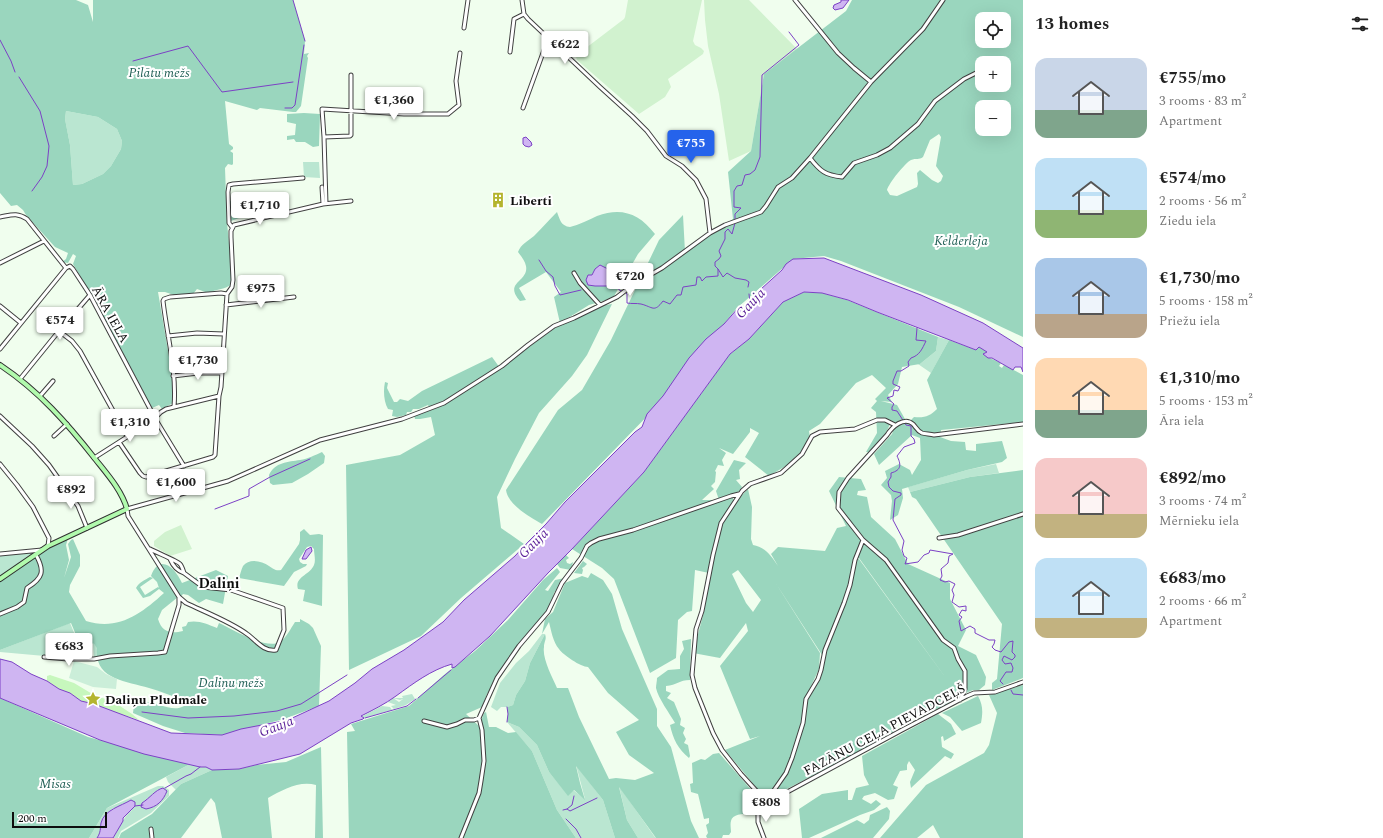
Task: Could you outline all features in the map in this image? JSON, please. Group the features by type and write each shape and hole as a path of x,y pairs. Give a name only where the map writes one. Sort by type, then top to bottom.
{"street":[{"path":"464,28 468,0"},
{"path":"522,0 524,14 528,19 632,116 647,131 666,156 682,166 696,180 706,199 710,233"},
{"path":"795,0 838,53 871,82"},
{"path":"0,579 48,546 127,509 228,481 320,440 402,418 444,403 502,366 554,326 617,297 634,284 662,268 710,233 725,225 761,212 778,188 792,178 810,158 871,82 924,29 943,0"},
{"path":"510,52 514,19 524,14"},
{"path":"523,108 548,39"},
{"path":"325,204 322,109 352,112 448,114 459,105 456,81 460,53"},
{"path":"810,158 818,168 829,175 842,177 854,163 877,155 890,148 918,124 935,102 964,79 975,74"},
{"path":"324,137 350,136 352,112 351,75"},
{"path":"119,442 143,476 146,477 213,457 215,455 227,294 232,287 233,280 232,227 229,223 229,186 233,184 303,178"},
{"path":"322,187 325,204"},
{"path":"232,227 234,224 241,222 325,204 351,201"},
{"name":"ĀRA IELA","path":"0,217 13,214 21,215 27,219 66,268 70,266 73,269 90,295 155,417 184,466"},
{"path":"0,263 44,241"},
{"path":"0,349 66,268"},
{"path":"574,273 600,305"},
{"path":"174,407 175,392 163,301 164,299 170,297 194,294 227,294"},
{"path":"20,378 58,331 90,295"},
{"path":"226,305 294,297"},
{"path":"0,306 21,323"},
{"path":"58,331 72,341 80,351 127,436"},
{"path":"168,336 197,333 224,334"},
{"path":"0,365 20,378 67,424 115,485 125,503 128,516 179,597 247,633 265,648 276,650 284,630 283,608 231,590 203,587 184,573 180,572 170,559"},
{"path":"173,376 198,373 222,373"},
{"path":"40,396 53,381"},
{"path":"94,458 152,421 161,412 174,407 219,396"},
{"path":"0,416 32,446 49,465 78,506 87,528"},
{"path":"763,804 762,797 722,750 713,733 695,688 692,675 696,629 702,611 716,538 721,523 742,490 750,484 781,473 802,454 810,438 816,433 854,429 877,420 885,420 895,426"},
{"path":"959,701 965,689 965,671 954,648 943,640 886,560 863,540 838,508 839,492 848,478 888,435 891,428 902,422 906,421 912,423 917,430 922,433 934,435 1023,424"},
{"path":"54,436 67,424"},
{"path":"0,464 33,507 49,538 48,546"},
{"path":"462,838 478,793 484,761 479,718 497,678 520,646 548,612 562,583 578,563 591,543 599,539 633,530 740,494"},
{"path":"939,538 958,535 1023,514"},
{"path":"764,838 758,822 758,813 786,773 792,758 803,723 806,699 818,679 825,650 844,603 855,560 863,540"},
{"path":"150,549 176,561 180,564 184,573"},
{"path":"0,554 42,550"},
{"path":"0,614 17,607 24,602 27,588 38,581 42,572 41,564 36,555"},
{"path":"44,657 94,659 110,656 165,652 179,605 179,597"},
{"name":"FAZĀNU CEĻA PIEVADCEĻŠ","path":"763,804 974,693 995,692 1023,682"},
{"path":"424,721 446,727 465,720 474,720 479,718"},
{"path":"474,720 480,724"},
{"path":"151,829 152,838"}],"shaded area":[{"path":"628,0 702,0 693,41 695,45 704,51 703,54 668,79 671,87 665,97 639,114 577,60 576,57 624,19"},
{"path":"704,0 749,0 797,49 764,74 751,151 729,161 719,94 708,46"},
{"path":"66,111 98,117 117,129 122,141 121,149 111,166 103,174 82,184 73,185 70,145 65,119"},
{"path":"303,162 319,162 320,178 304,177"},
{"path":"938,337 949,340 931,373 918,364 936,351"},
{"path":"996,464 999,473 970,477 910,492 908,487 967,470"},
{"path":"181,525 192,549 170,556 154,546 154,541 165,532"},
{"path":"42,550 0,579 0,554"},
{"path":"70,623 75,635 94,644 98,648 97,657 94,657 93,644 80,642 80,658 0,652 0,650"},
{"path":"542,634 545,634 530,663 525,681 516,695 513,705 501,707 497,711 491,707 500,683"},
{"path":"74,661 97,667 106,674 117,679 116,689 93,687 69,678"},
{"path":"412,694 415,699 406,705 394,709 391,706 396,705 388,702 393,698 403,698 402,696","holes":["393,698 400,700 403,699 399,702"]},
{"path":"382,706 390,707 392,710 364,718 361,717"},
{"path":"507,722 519,727 537,745 549,772 568,795 573,790 585,799 576,765 603,800 615,838 576,838 557,810 532,751"},
{"path":"190,764 206,767 212,770 181,784 176,790 168,782 166,777"},
{"path":"158,786 163,786 169,790 169,796 151,813 121,831 118,838 113,838 123,820 132,810 119,807 112,809 101,823 100,833 97,838 89,838 107,808"},
{"path":"619,786 656,838 638,838 627,820"}],"green space":[{"name":"Pilātu mežs","path":"0,0 76,0 88,5 93,22 93,0 293,0 305,41 304,54 309,53 307,56 308,58 301,106 296,112 260,108 257,110 225,101 229,144 233,147 230,151 233,153 233,164 228,164 225,168 227,223 232,284 208,293 197,289 193,294 177,296 165,292 158,292 172,374 173,403 162,409 159,405 152,408 73,264 76,256 73,254 68,263 62,262 66,259 68,253 55,247 23,210 17,205 11,206 0,193","holes":["66,111 98,117 117,129 122,141 121,149 111,166 103,174 82,184 73,185 70,145 65,119"]},
{"name":"Ķelderleja","path":"852,0 1023,0 1023,337 959,307 841,261 824,256 793,259 737,308 660,403 542,524 515,506 506,490 558,410 582,390 611,340 659,240 683,215 685,252 733,219 728,172 751,151 764,74 846,11","holes":["939,134 941,137 936,166 943,176 941,181 938,183 932,180 920,170 917,173 917,187 897,196 890,195 887,190 888,187 901,169 911,160 923,157 930,140"]},
{"path":"287,114 320,114 319,146 313,147 305,142 296,142 294,139 287,140 287,136 295,135 296,124 287,122"},
{"path":"230,201 239,203 239,218 231,221"},
{"path":"557,212 563,224 570,227 606,213 622,212 643,221 655,234 638,254 613,298 589,305 560,323 554,297 561,292 546,272 519,288 526,300 520,301 514,290 515,286 524,276 526,271 525,262 518,252 519,249"},
{"path":"804,292 822,293 847,300 938,337 936,351 920,364 902,367 898,384 888,395 892,402 881,401 897,405 905,419 909,422 914,417 927,416 937,409 927,380 949,340 976,350 979,347 988,352 983,354 1001,363 999,366 1002,368 1004,365 1023,375 1023,422 941,430 940,437 951,441 965,442 966,450 976,451 976,444 1002,441 1007,458 1002,462 967,470 902,489 903,498 898,515 890,520 892,501 891,495 881,485 887,478 885,471 899,464 910,470 912,475 921,460 920,438 912,435 879,465 874,454 892,434 896,423 889,420 887,424 890,424 880,442 873,450 866,452 877,433 876,412 871,408 877,401 875,399 886,388 872,375 856,383 820,424 809,431 810,438 802,452 789,464 769,476 745,457 759,433 750,428 750,432 733,454 719,448 726,453 722,460 724,466 718,465 715,471 715,482 711,486 714,489 702,500 719,500 716,491 734,460 746,463 739,470 740,479 736,480 742,487 740,491 731,495 735,502 748,489 752,507 751,539 753,545 767,552 778,566 771,554 778,547 825,551 837,528 846,526 829,491 839,477 861,479 866,490 858,491 857,495 867,497 871,517 895,539 908,564 950,583 950,599 966,630 958,646 976,655 986,677 985,685 979,690 973,690 966,693 962,685 949,703 940,708 898,721 894,732 771,797 787,773 794,757 805,722 807,699 820,677 824,658 775,582 820,653 819,669 805,699 801,726 785,773 768,798 765,798 725,750 760,736 750,739 720,666 748,631 746,623 720,658 693,653 704,612 709,573 695,570 692,611 687,612 678,620 676,658 650,673 614,579 602,568 572,549 644,472 730,354 749,339 783,302","holes":["852,558 859,558 948,681 859,559","738,570 761,600 753,612 746,603 732,574"]},
{"path":"612,304 587,355 572,376 539,413 497,497 501,528 524,544 461,598 421,636 349,670 346,465 400,455 435,435 431,417 415,419 414,415 431,410 428,405 419,409 413,409 411,412 407,412 406,415 397,417 392,416 393,410 388,409 385,400 385,382 388,383 387,388 394,402 397,402 400,399 408,401 422,391 492,357 500,368 555,328 599,306"},
{"path":"322,452 325,456 324,463 308,474 292,483 273,485 270,483 269,475 278,465 286,462 306,459"},
{"path":"1023,470 1023,678 992,690 992,683 997,679 1002,624 916,499 912,497 910,492 970,477"},
{"path":"304,529 310,535 323,535 322,606 303,601 305,590 298,589 297,585 300,579 314,565 314,549 311,546 307,547 299,559 303,564 307,564 306,566 294,572 284,586 239,578 243,566 252,561 266,564 275,570 281,570 299,544 300,532"},
{"name":"Daliņu mežs","path":"69,535 66,545 69,560 64,578 71,557 68,544 73,539 80,555 80,566 70,585 69,592 86,621 98,624 108,624 128,619 138,614 164,593 159,589 150,596 143,598 136,588 144,580 150,577 153,578 151,576 154,569 158,565 167,565 171,568 182,583 216,570 228,576 223,604 206,599 199,603 188,595 183,594 179,599 178,597 162,610 158,619 162,627 167,631 174,632 183,631 182,627 186,626 188,622 199,622 217,628 219,623 249,638 274,644 280,642 295,622 300,622 300,619 313,628 321,646 319,706 284,719 222,735 185,733 163,726 133,713 134,705 140,702 146,702 166,707 178,708 184,706 185,702 182,699 122,681 106,673 97,659 97,648 94,644 76,635 71,623 0,650 0,579","holes":["153,578 157,582 159,588 158,587 145,595 140,587"]},
{"path":"566,555 569,558 566,560 567,563 570,564 573,562 571,570 560,568 557,564"},
{"path":"583,561 587,564 582,568 582,574 574,573"},
{"path":"557,568 560,572 545,590 548,591 555,580 565,578 554,593 551,607 503,666 487,694 482,707 466,714 479,726 484,713 486,712 489,727 496,727 508,733 516,732 532,751 557,810 576,838 349,838 347,732 355,731 351,724 409,706 445,674 475,651 508,620 543,580"},
{"path":"591,573 603,580 612,594 622,629 657,709 657,726 671,747 691,821 699,838 656,838 619,787 627,820 638,838 615,838 603,800 576,766 585,800 574,790 568,796 549,772 537,745 519,727 507,722 507,707 513,705 516,695 525,681 530,663 545,634 544,656 550,673 557,688 568,688 579,717 609,779 616,778 635,780 654,773 629,755 616,732 639,720 608,693 588,667 577,663 561,651 554,639 549,622 542,634 545,619 553,612 565,583 582,576 588,578"},
{"path":"691,639 690,680 666,686 666,691 671,693 667,698 674,702 681,719 680,725 685,728 683,733 686,739 684,743 688,745 689,758 674,739 670,725 675,723 656,688 657,678 668,670 680,669 680,656 684,649 682,641"},
{"path":"1023,685 1023,838 940,838 933,825 917,838 880,838 926,785 984,753 989,745 997,713 989,695"},
{"path":"978,696 982,709 981,723 962,731 950,717 942,713"},
{"name":"Misas","path":"0,698 88,737 190,764 107,808 89,838 0,838"},
{"path":"938,714 951,724 956,734 944,741 943,736 941,737 942,747 954,754 951,759 945,756 911,788 910,782 915,770 909,761 907,770 900,771 893,785 898,787 894,799 888,800 875,793 864,796 862,799 871,804 876,800 881,804 874,810 809,838 802,838 799,809 822,794 848,790 848,800 852,800 856,788 869,785 864,775 862,756"},
{"path":"321,747 323,838 315,838 316,785 304,784 291,787 268,798 272,838 222,838 215,803 211,798 181,838 119,838 121,833 152,814 181,784 212,770 239,769 256,765 286,762"},
{"path":"719,753 761,801 757,807 750,808 749,813 733,817 731,821 731,832 729,835 723,835 722,838 707,838 706,836 708,833 706,825 709,823 709,818 704,819 698,794 691,792 690,784 693,783 692,763 701,759 705,760 713,754"},
{"path":"887,807 890,811 889,819 873,838 821,838 857,820 864,824 869,820 870,815"}],"sand":[{"name":"Daliņu Pludmale","path":"50,675 74,683 94,695 114,702 139,720 81,701 70,693 59,689 47,681 47,676"}],"water":[{"path":"841,0 849,0 843,8 835,10 833,8 834,5 841,2"},
{"path":"526,137 532,145 529,147 523,144 523,138"},
{"name":"Gauja","path":"824,258 921,295 983,323 1023,348 1023,372 1021,367 1015,367 1013,370 992,358 988,358 983,354 987,352 979,347 976,350 848,300 822,293 804,292 783,302 749,339 730,354 644,472 490,636 455,667 452,668 452,664 430,673 388,702 361,716 364,718 363,719 351,723 300,754 239,769 212,770 206,767 200,767 144,754 100,740 0,698 0,659 12,662 59,689 70,693 81,701 94,704 171,733 222,735 241,729 288,720 329,701 372,669 404,650 443,622 464,600 515,556 565,502 635,432 642,427 647,414 663,396 689,358 706,339 724,324 739,307 749,311 761,289 782,270 786,264 793,259"},
{"path":"600,265 614,272 617,276 610,286 588,285 586,280 588,275 592,275 595,269"},
{"path":"311,547 312,551 306,559 302,559 306,550"},
{"path":"163,788 167,791 164,798 159,803 146,809 141,807 142,803 157,790"},
{"path":"131,800 135,802 135,806 123,818 123,821 113,838 97,838 100,832 101,823 106,815 113,809"}],"waterway":[{"path":"293,0 305,41"},
{"path":"735,220 735,214 741,208 734,207 734,191 737,186 742,185 745,175 750,174 755,170 760,157 762,75 799,45 789,32"},
{"path":"0,40 15,72"},
{"path":"285,108 292,108 295,105 304,45"},
{"path":"133,61 188,46 222,92 293,82"},
{"path":"19,77 40,111 49,146 47,166 42,177 32,191"},
{"path":"718,269 715,266 715,262 721,256 719,251 725,239 725,232 728,229 732,234 735,223"},
{"path":"539,260 546,271 553,277 555,286 560,295 581,290"},
{"name":"Gauja","path":"626,293 627,303 641,304 655,308 663,301 670,304 677,295 681,295 683,287 696,285 697,277 700,277 702,281 706,277 718,276 718,269 723,277 727,273 735,278 746,280 749,282 748,287"},
{"path":"613,282 618,283 619,290 622,291"},
{"name":"Gauja","path":"749,294 750,303 754,304"},
{"path":"917,328 916,340 926,341 919,353 908,362 909,366 901,371 897,371 893,384 900,387 898,391 894,390 893,396 887,398 894,404 892,410 897,411 906,425 911,426 911,436 915,443 904,447 897,456 900,466 895,472 891,473 891,477 888,482 889,487 893,491 901,493 901,495 895,499 893,520 904,541 902,550 904,556 907,558 905,564 918,562 924,555 929,553 930,550 953,554 949,556 948,563 941,569 942,576 940,580 945,582 949,581 955,584 952,590 954,595 952,602 959,607 966,606 966,611 962,610 959,615 962,617 959,621 961,631 970,626 975,629 975,633 989,640 995,640 992,647 1001,652 1009,642 1013,641 1012,652 1015,657 1012,660 1004,656 1002,660 1005,664 1011,663 1013,668 1012,672 1006,672 1000,681 1003,684"},
{"path":"215,509 249,496 249,489 270,477 310,459"},
{"path":"418,698 451,670"},
{"name":"Gauja","path":"142,712 188,718 234,716 277,711 301,704 347,675"},
{"path":"1011,690 1013,694 1023,695"},
{"path":"365,718 407,706 416,699"},
{"path":"507,707 507,722"},
{"path":"165,788 191,774 200,767"},
{"path":"567,809 572,805 574,796"},
{"path":"563,810 567,809 570,811 597,798"},
{"path":"135,806 143,805"},
{"path":"566,819 576,829 581,838"}],"place":[{"name":"Liberti","path":"498,200"},
{"name":"Daliņu Pludmale","path":"93,699"}],"district":[{"name":"Daliņi","path":"219,583"}]}
